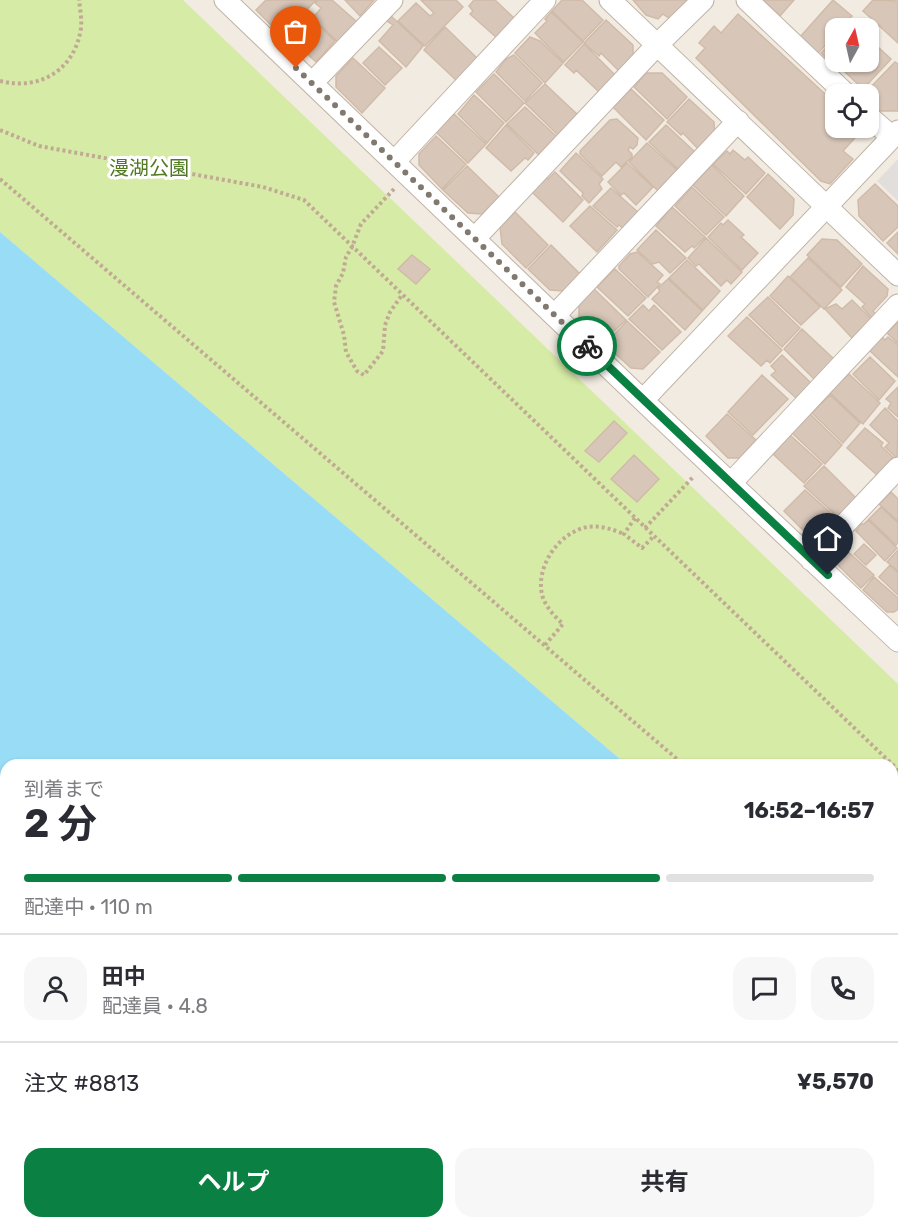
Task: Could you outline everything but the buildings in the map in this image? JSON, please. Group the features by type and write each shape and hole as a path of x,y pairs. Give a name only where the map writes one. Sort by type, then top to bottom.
{"street":[{"path":"312,83 392,0"},
{"path":"394,162 544,0"},
{"path":"610,0 898,275"},
{"path":"475,238 657,45 703,0"},
{"path":"747,0 835,84"},
{"path":"232,2 394,162 811,560 896,637"},
{"path":"555,315 738,121"},
{"path":"643,400 895,134 879,123"},
{"path":"731,483 898,305"},
{"path":"811,560 898,468"}],"path":[{"path":"0,81 16,85 50,78 73,56 81,27 79,0"},
{"path":"0,130 39,146 263,186 304,200 888,759"},
{"path":"0,179 677,759"},
{"path":"399,184 361,224 336,286 334,302 346,352 353,366 364,375 383,351 385,325 390,312 402,295"},
{"path":"645,528 699,470"},
{"path":"624,534 635,518"},
{"path":"545,645 563,624 553,615 543,598 542,576 549,554 566,537 584,528 606,527 624,534 642,548 654,536"}],"green space":[{"name":"漫湖公園","path":"0,0 183,0 898,684 898,759 620,759 0,232"}],"shaded area":[{"path":"898,159 898,201 877,181"}],"water":[{"path":"0,232 620,759 0,759"}],"way so far":[{"path":"296,68 587,346"}],"route":[{"path":"587,346 828,575"}]}
